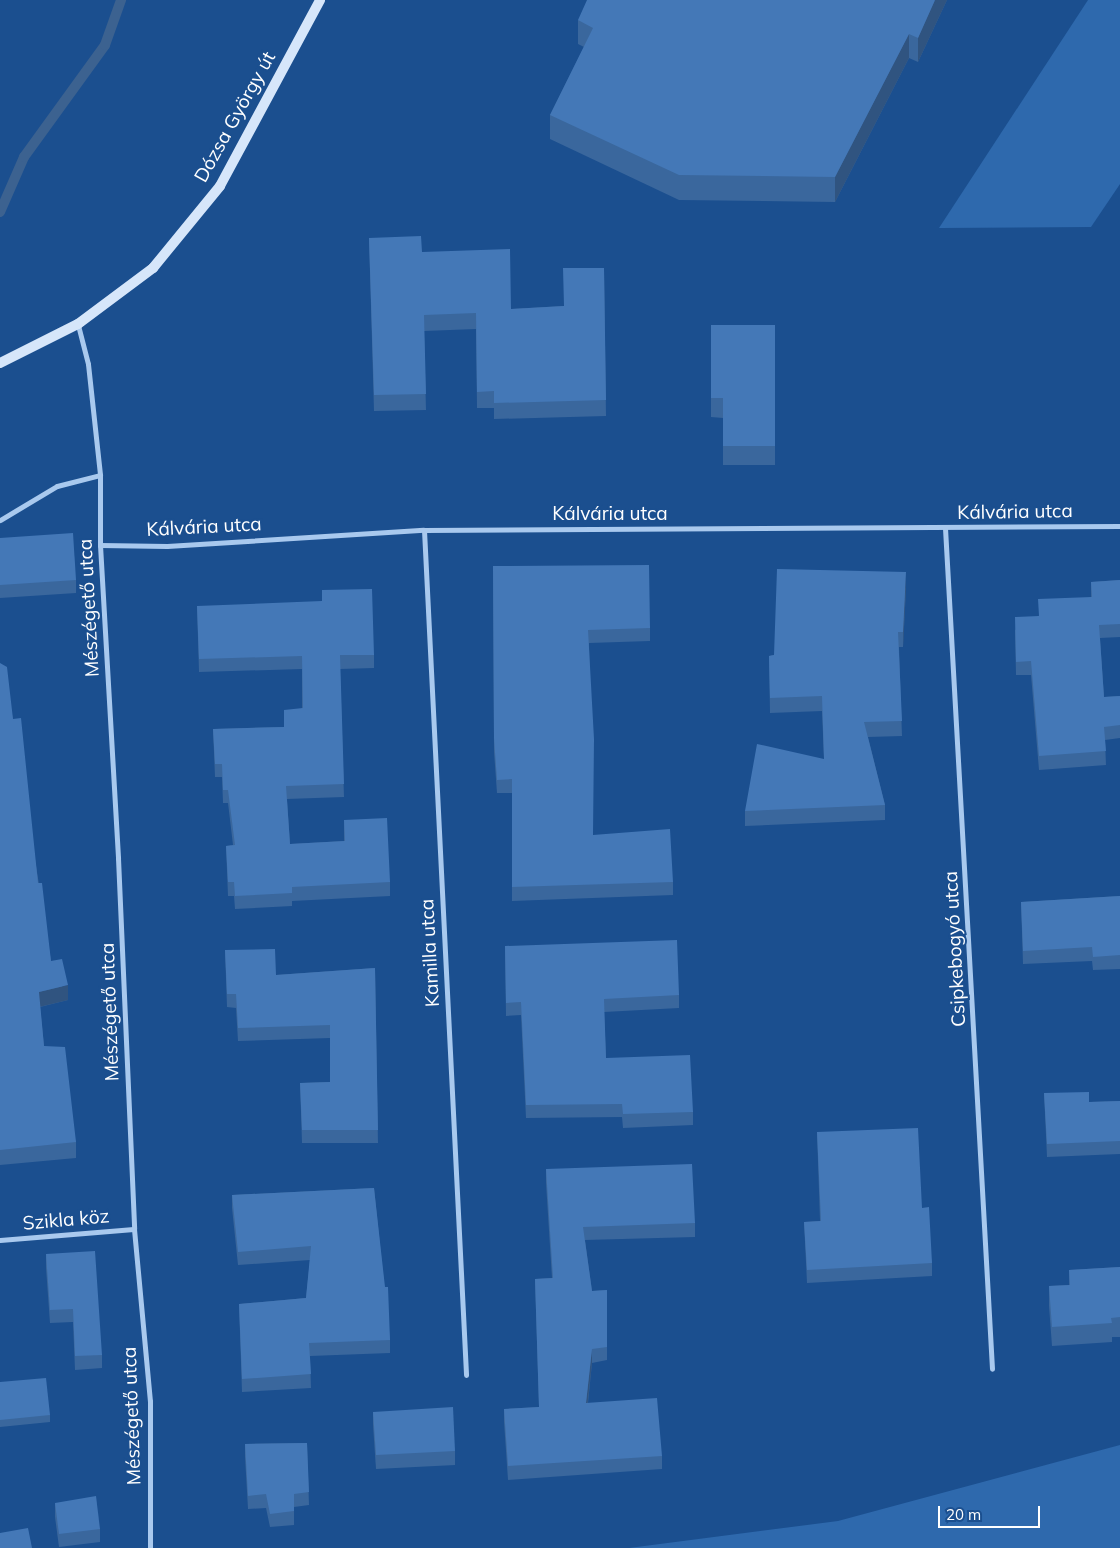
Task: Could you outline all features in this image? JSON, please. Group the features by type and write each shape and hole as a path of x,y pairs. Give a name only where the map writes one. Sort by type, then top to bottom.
{"main road":[{"name":"Dózsa György út","path":"0,362 78,324 153,268 220,186 320,0"}],"street":[{"name":"Mészégető utca","path":"78,324 88,364 100,475 100,545 118,858 134,1229 150,1401 150,1548"},
{"path":"0,520 58,486 100,475"},
{"name":"Kálvária utca","path":"100,545 167,546 424,530 1120,526"},
{"name":"Csipkebogyó utca","path":"945,528 992,1369"},
{"name":"Kamilla utca","path":"424,530 466,1375"},
{"name":"Szikla köz","path":"0,1240 134,1229"}],"shaded area":[{"path":"1088,0 1120,0 1120,184 1091,227 939,228"},
{"path":"1120,1445 1120,1548 629,1548 838,1521"}],"building":[{"path":"587,0 935,0 918,38 909,34 835,177 679,175 550,115 593,28 578,20"},
{"path":"421,236 422,252 510,249 511,309 564,306 563,268 604,268 606,400 494,403 494,391 477,392 476,313 424,315 426,394 374,395 369,238"},
{"path":"711,325 775,325 775,446 723,446 723,398 711,398"},
{"path":"73,533 76,580 0,585 0,538"},
{"path":"649,565 650,628 588,630 594,739 593,835 670,829 673,882 512,887 512,779 497,780 494,738 493,566"},
{"path":"777,569 906,572 903,632 898,632 902,721 864,722 885,805 745,811 757,744 824,759 822,696 770,698 769,656 774,655"},
{"path":"1120,580 1120,624 1099,625 1104,697 1120,696 1120,725 1104,727 1106,751 1039,756 1031,661 1016,662 1015,617 1039,616 1038,599 1092,597 1091,582"},
{"path":"372,589 374,655 340,655 344,784 286,786 290,844 345,841 344,820 387,818 390,882 292,887 292,893 235,896 234,882 228,882 226,846 235,845 228,790 223,790 222,764 215,764 213,729 284,727 284,710 303,708 302,656 199,659 197,606 322,601 322,590"},
{"path":"0,663 7,667 13,719 21,718 38,883 42,883 51,961 62,959 68,985 39,992 44,1046 65,1047 76,1142 0,1150"},
{"path":"1120,896 1120,955 1093,957 1092,947 1023,951 1021,902"},
{"path":"677,940 679,995 604,999 606,1058 690,1055 693,1112 623,1114 622,1104 526,1105 521,1002 506,1003 505,946"},
{"path":"275,949 276,975 375,968 378,1130 302,1130 300,1083 330,1082 330,1025 238,1028 236,994 227,994 225,950"},
{"path":"1089,1092 1089,1102 1120,1101 1120,1141 1047,1144 1044,1093"},
{"path":"918,1128 922,1208 929,1207 932,1263 807,1270 804,1222 821,1221 817,1132"},
{"path":"692,1164 695,1223 583,1227 592,1291 607,1290 607,1347 592,1349 586,1403 657,1398 662,1456 508,1466 504,1409 539,1407 535,1279 553,1278 546,1169"},
{"path":"374,1188 385,1287 388,1287 390,1340 309,1343 311,1374 242,1379 239,1304 306,1298 311,1246 238,1252 232,1195"},
{"path":"95,1251 102,1355 75,1356 73,1309 50,1310 46,1254"},
{"path":"1120,1267 1120,1317 1111,1318 1112,1323 1052,1327 1049,1286 1070,1285 1069,1270"},
{"path":"46,1378 50,1415 0,1420 0,1382"},
{"path":"453,1407 455,1451 376,1455 373,1412"},
{"path":"307,1443 309,1492 294,1494 294,1511 270,1514 266,1494 248,1496 245,1444"},
{"path":"96,1496 100,1529 59,1534 55,1503"},
{"path":"28,1528 32,1548 0,1548 0,1533"}],"waterway":[{"path":"0,212 24,157 105,45 121,0"}]}
